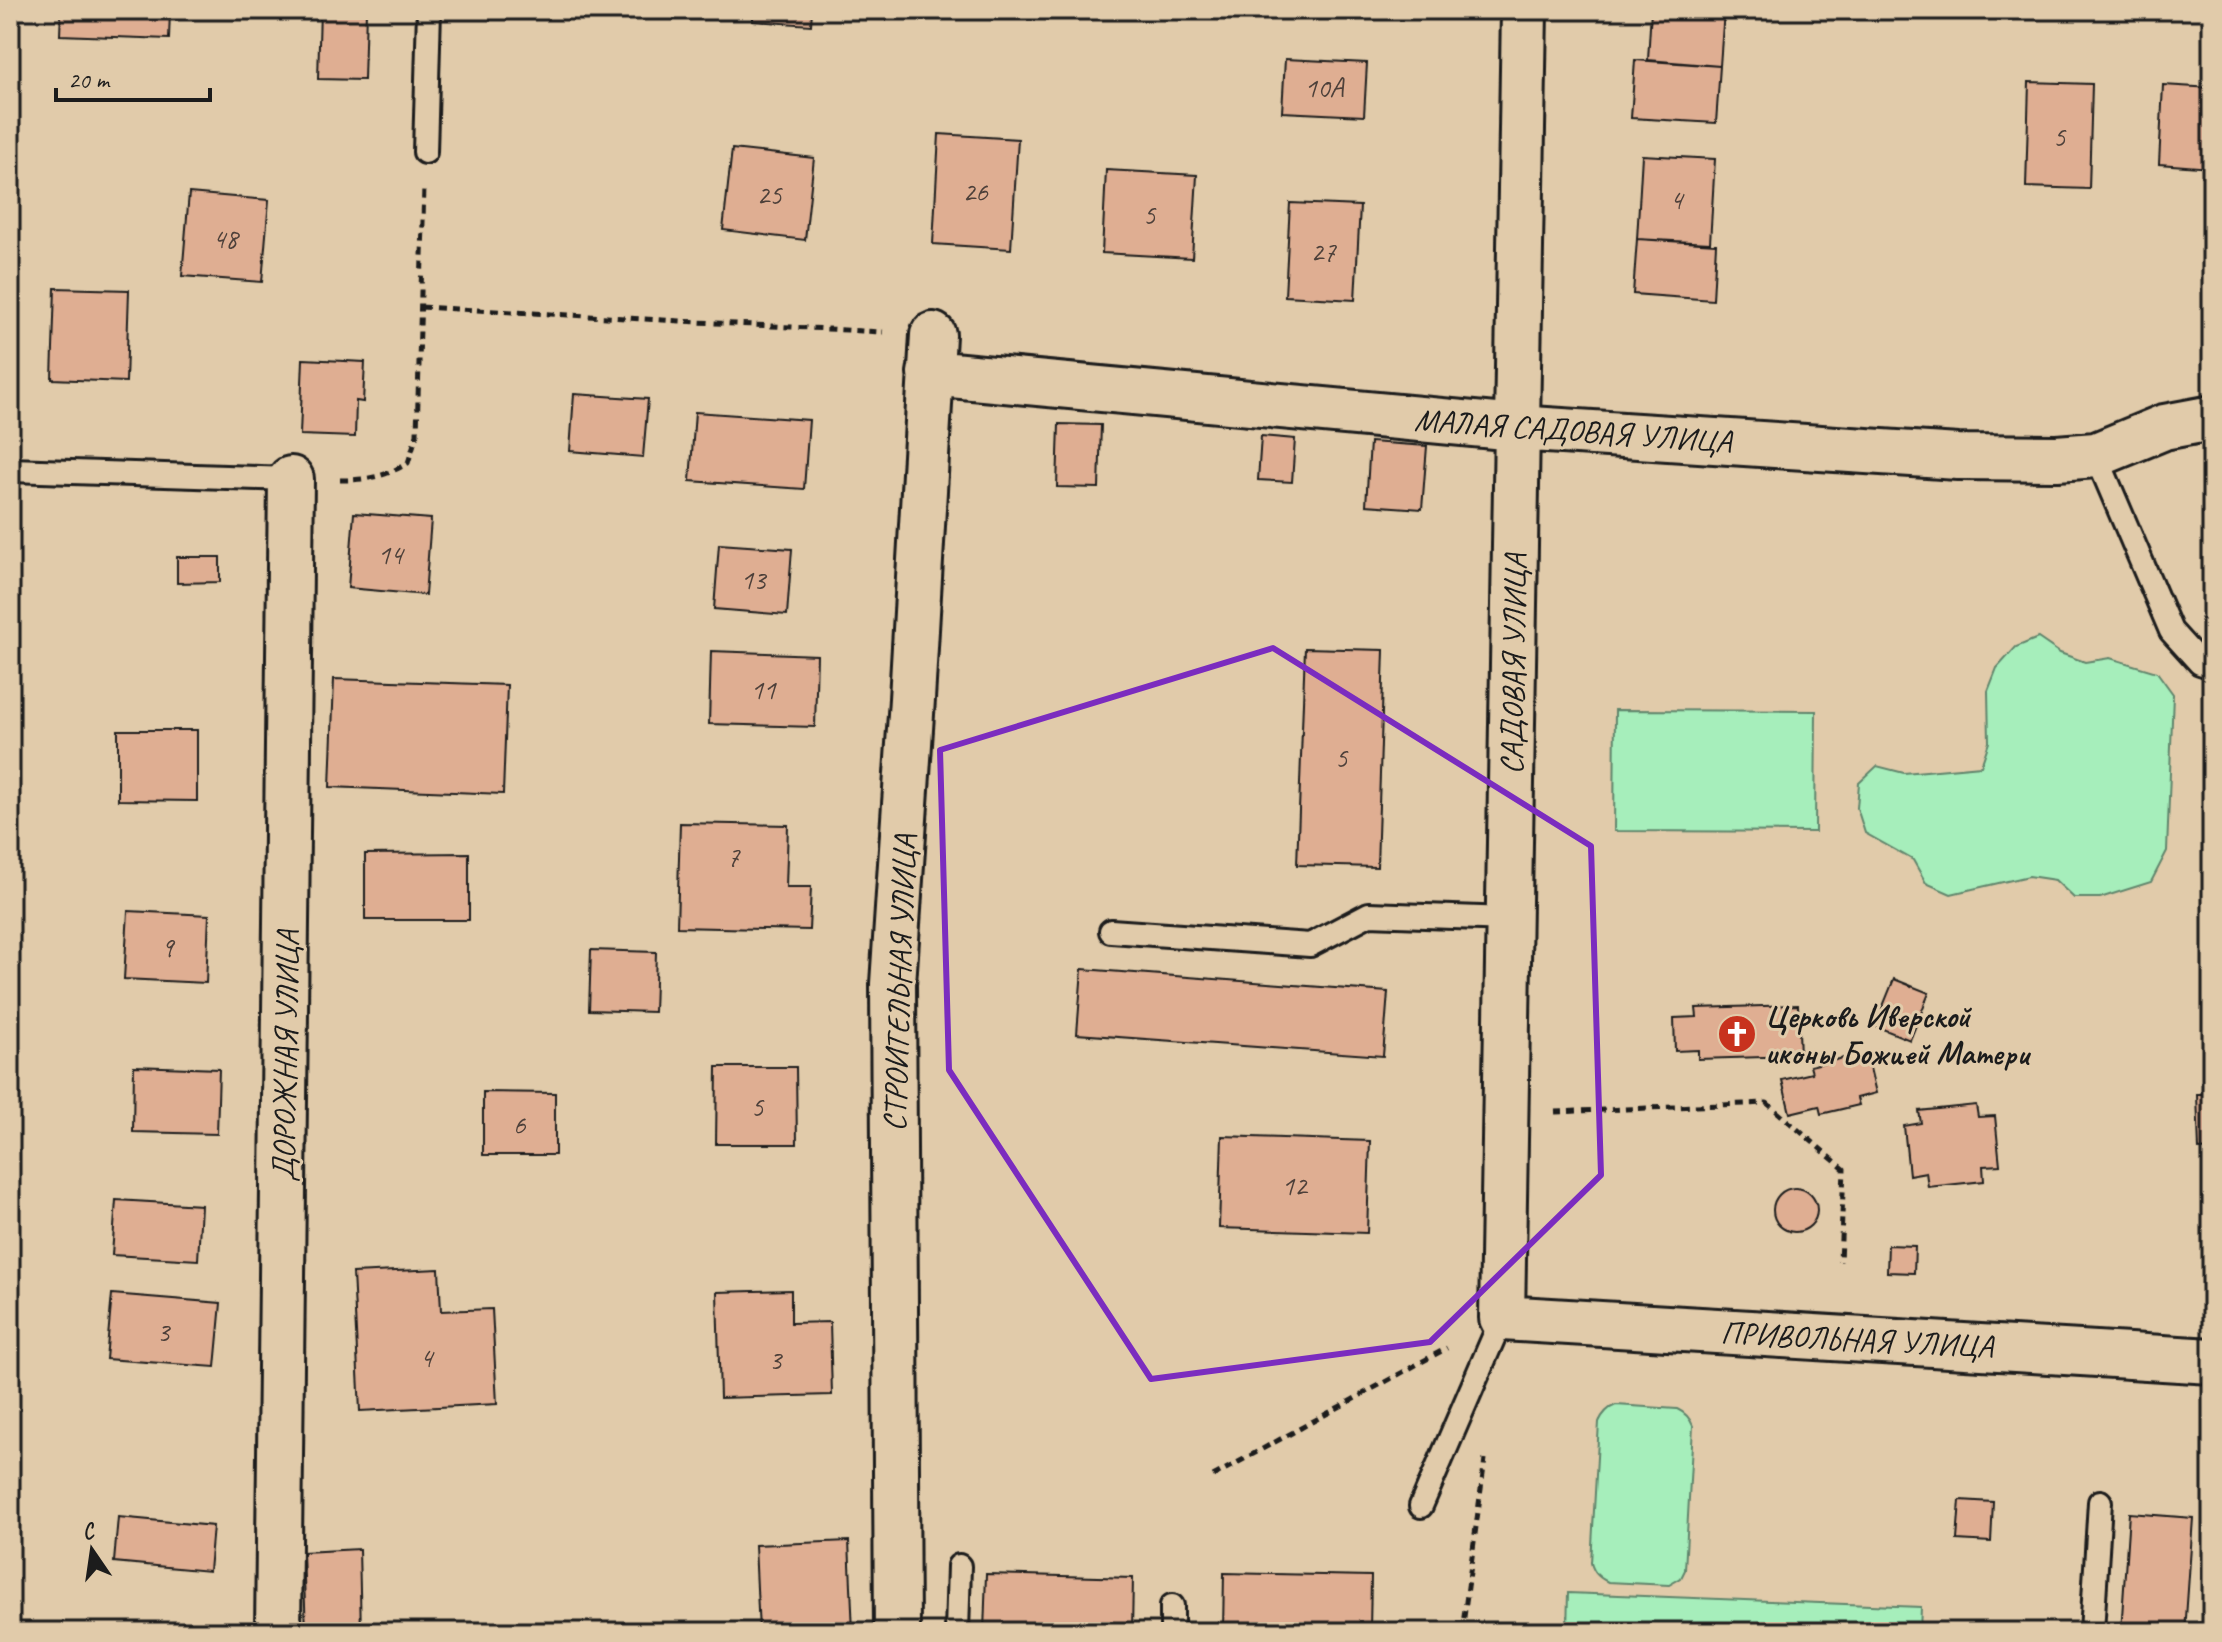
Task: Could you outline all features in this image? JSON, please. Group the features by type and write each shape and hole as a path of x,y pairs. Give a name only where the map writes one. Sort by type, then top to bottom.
{"street":[{"name":"САДОВАЯ УЛИЦА","path":"1502,1318 1524,10"},
{"name":"МАЛАЯ САДОВАЯ УЛИЦА","path":"931,354 1516,428 1958,457 2057,458 2096,455 2164,427 2212,418"},
{"name":"СТРОИТЕЛЬНАЯ УЛИЦА","path":"897,1632 893,984 931,354"},
{"name":"ДОРОЖНАЯ УЛИЦА","path":"278,1632 291,479"},
{"name":"ПРИВОЛЬНАЯ УЛИЦА","path":"1502,1318 2212,1361"}],"lane":[{"path":"425,152 429,10"},
{"path":"2096,455 2171,631 2200,663 2212,667"},
{"path":"10,470 291,479"},
{"path":"1111,931 1310,945 1369,914 1509,919"},
{"path":"1421,1506 1502,1318"},
{"path":"2092,1632 2100,1502"},
{"path":"957,1632 959,1566"},
{"path":"1172,1606 1172,1632"}],"path":[{"path":"291,479 363,480 388,475 408,463 417,434 425,152"},
{"path":"421,307 931,354"},
{"path":"1506,1114 1767,1103 1844,1169 1840,1262"},
{"path":"1213,1476 1502,1318"},
{"path":"1462,1632 1487,1446"}],"highlighted area":[{"path":"1273,648 1591,846 1601,1175 1430,1342 1151,1379 949,1070 940,750"}],"green space":[{"path":"2038,638 2060,653 2085,662 2110,658 2157,672 2173,694 2167,851 2151,882 2100,898 2074,898 2055,880 2029,876 1951,894 1926,883 1913,860 1865,833 1857,808 1859,783 1877,766 1904,773 1981,766 1989,742 1988,691 1997,668 2016,647"},
{"path":"1615,710 1816,711 1815,832 1614,831"},
{"path":"1616,1405 1677,1409 1687,1416 1693,1426 1685,1570 1681,1578 1669,1585 1608,1582 1597,1574 1591,1563 1599,1422 1606,1411"},
{"path":"1568,1593 1921,1607 1920,1632 1567,1632"}],"building":[{"path":"61,10 170,10 169,39 60,35"},
{"path":"320,10 366,10 364,80 318,79"},
{"path":"664,10 734,10 733,13"},
{"path":"753,10 812,10 811,25 753,21"},
{"path":"1162,10 1267,10 1266,19 1162,14"},
{"path":"1651,10 1724,10 1720,66 1648,60"},
{"path":"1285,59 1367,63 1364,116 1282,112"},
{"path":"1635,60 1720,66 1716,123 1631,118"},
{"path":"2029,82 2092,84 2089,189 2026,187"},
{"path":"2163,85 2212,88 2212,168 2159,164"},
{"path":"939,134 1018,139 1011,249 933,244"},
{"path":"732,149 814,158 805,240 723,230"},
{"path":"10,151 14,151 11,240 10,240"},
{"path":"1642,155 1715,159 1710,243 1637,239"},
{"path":"1106,170 1197,175 1192,258 1102,253"},
{"path":"189,193 269,200 262,282 182,276"},
{"path":"1290,203 1360,206 1355,300 1285,296"},
{"path":"1637,239 1716,244 1713,300 1633,294"},
{"path":"55,288 129,290 126,382 52,379"},
{"path":"303,359 365,362 363,402 356,401 355,437 300,435"},
{"path":"574,394 648,399 643,457 570,451"},
{"path":"695,412 809,420 804,489 690,481"},
{"path":"1059,424 1101,425 1099,488 1057,487"},
{"path":"1261,436 1295,439 1292,482 1258,480"},
{"path":"1370,442 1427,446 1422,509 1366,505"},
{"path":"354,513 431,519 425,595 348,588"},
{"path":"719,544 792,549 787,615 714,609"},
{"path":"177,557 220,557 220,582 177,583"},
{"path":"1305,648 1384,650 1377,867 1297,865"},
{"path":"711,651 817,655 815,727 709,724"},
{"path":"334,679 507,685 503,794 330,787"},
{"path":"118,730 197,730 197,801 118,800"},
{"path":"680,823 788,825 786,887 811,887 809,930 677,927"},
{"path":"469,853 469,920 365,920 365,854"},
{"path":"10,906 13,906 10,1002"},
{"path":"128,911 209,915 206,983 124,979"},
{"path":"591,950 656,952 654,1012 589,1010"},
{"path":"1082,969 1388,992 1383,1056 1077,1034"},
{"path":"1894,979 1929,993 1910,1040 1875,1026"},
{"name":"Церковь Иверской иконы Божией Матери","path":"1798,1005 1800,1056 1698,1059 1698,1050 1675,1051 1674,1018 1697,1017 1696,1008"},
{"path":"1848,1057 1850,1064 1868,1060 1876,1093 1857,1098 1859,1105 1821,1114 1819,1106 1790,1113 1782,1080 1812,1073 1810,1066"},
{"path":"134,1066 219,1069 217,1134 133,1132"},
{"path":"717,1067 796,1067 797,1144 716,1144"},
{"path":"483,1092 555,1093 555,1155 483,1155"},
{"path":"2197,1094 2212,1094 2212,1149 2199,1150"},
{"path":"1976,1105 1978,1117 1995,1116 2000,1165 1983,1166 1984,1181 1928,1187 1926,1172 1909,1175 1904,1126 1921,1123 1919,1111"},
{"path":"1222,1136 1370,1141 1367,1233 1219,1228"},
{"path":"1795,1188 1810,1195 1817,1210 1810,1225 1795,1232 1780,1225 1773,1210 1780,1195"},
{"path":"116,1200 201,1205 198,1260 112,1255"},
{"path":"1888,1245 1915,1246 1914,1273 1887,1272"},
{"path":"439,1269 441,1311 492,1309 497,1404 360,1411 353,1273"},
{"path":"791,1290 791,1323 830,1322 832,1395 720,1398 717,1292"},
{"path":"112,1294 221,1303 215,1367 106,1359"},
{"path":"1960,1500 1993,1502 1991,1542 1957,1540"},
{"path":"2129,1513 2193,1518 2185,1632 2121,1632"},
{"path":"118,1517 213,1526 209,1571 114,1562"},
{"path":"849,1541 853,1632 759,1632 755,1545"},
{"path":"359,1549 361,1632 306,1632 303,1552"},
{"path":"1224,1573 1371,1576 1370,1632 1223,1632"},
{"path":"986,1574 1133,1578 1132,1632 984,1632"}],"place":[{"name":"Церковь Иверской иконы Божией Матери","path":"1737,1034"}]}
